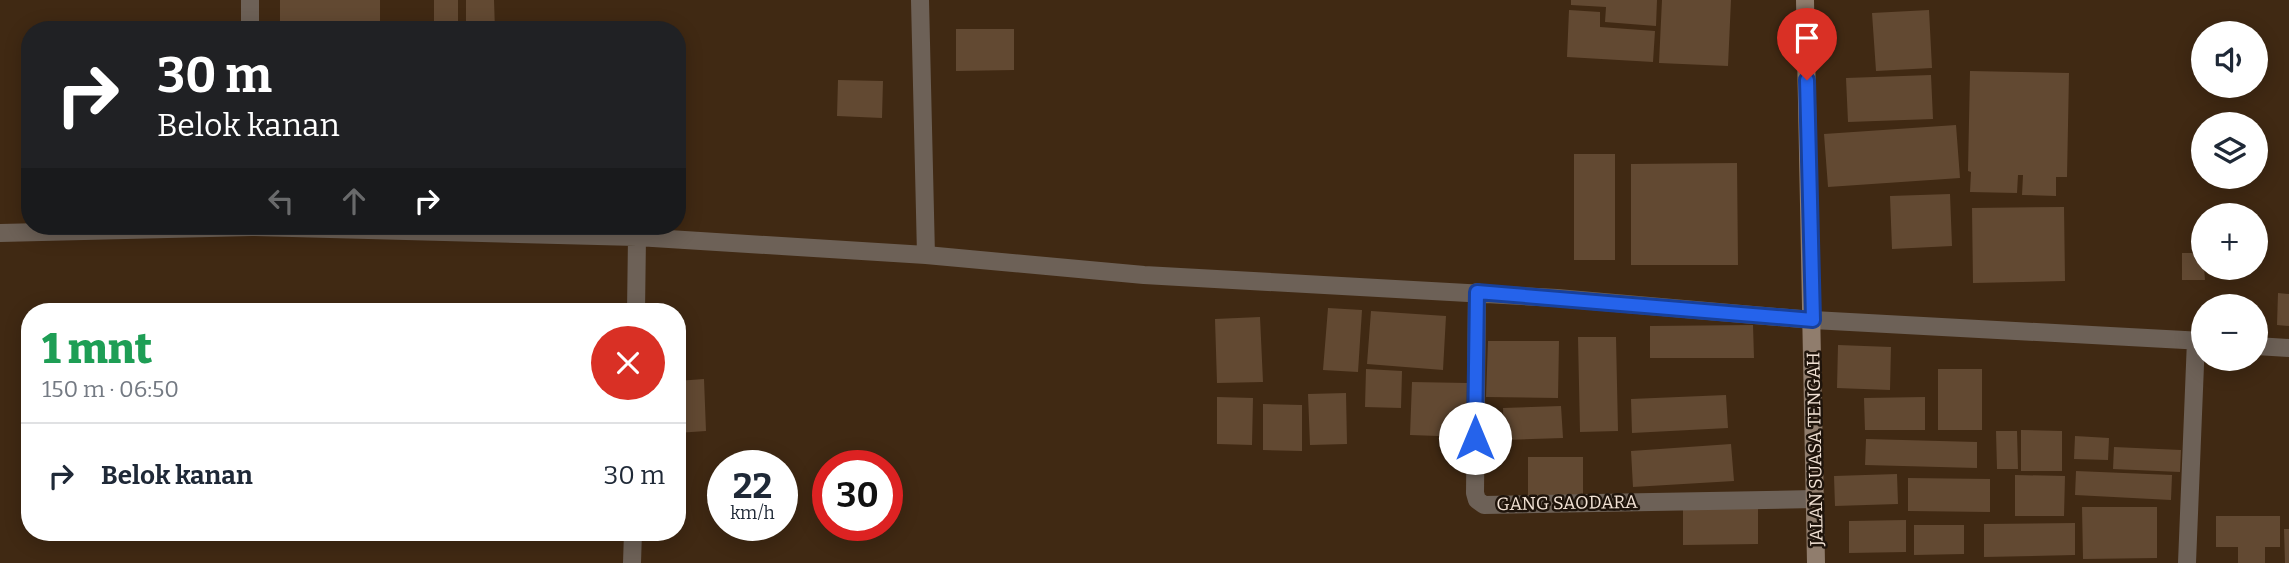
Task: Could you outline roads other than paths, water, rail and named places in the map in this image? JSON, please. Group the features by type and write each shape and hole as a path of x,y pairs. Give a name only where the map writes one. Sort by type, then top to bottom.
{"street":[{"path":"250,0 250,21"},
{"path":"920,0 926,255"},
{"name":"JALAN SUASA TENGAH","path":"1805,0 1816,563"},
{"path":"0,233 21,232"},
{"path":"568,235 926,255 1144,275 1813,320 2191,341"},
{"path":"636,303 638,237"},
{"name":"GANG SAODARA","path":"1477,297 1475,493 1477,500 1484,505 1815,499"},
{"path":"2268,346 2289,348"},
{"path":"2187,563 2197,371"},
{"path":"632,563 633,541"}]}
